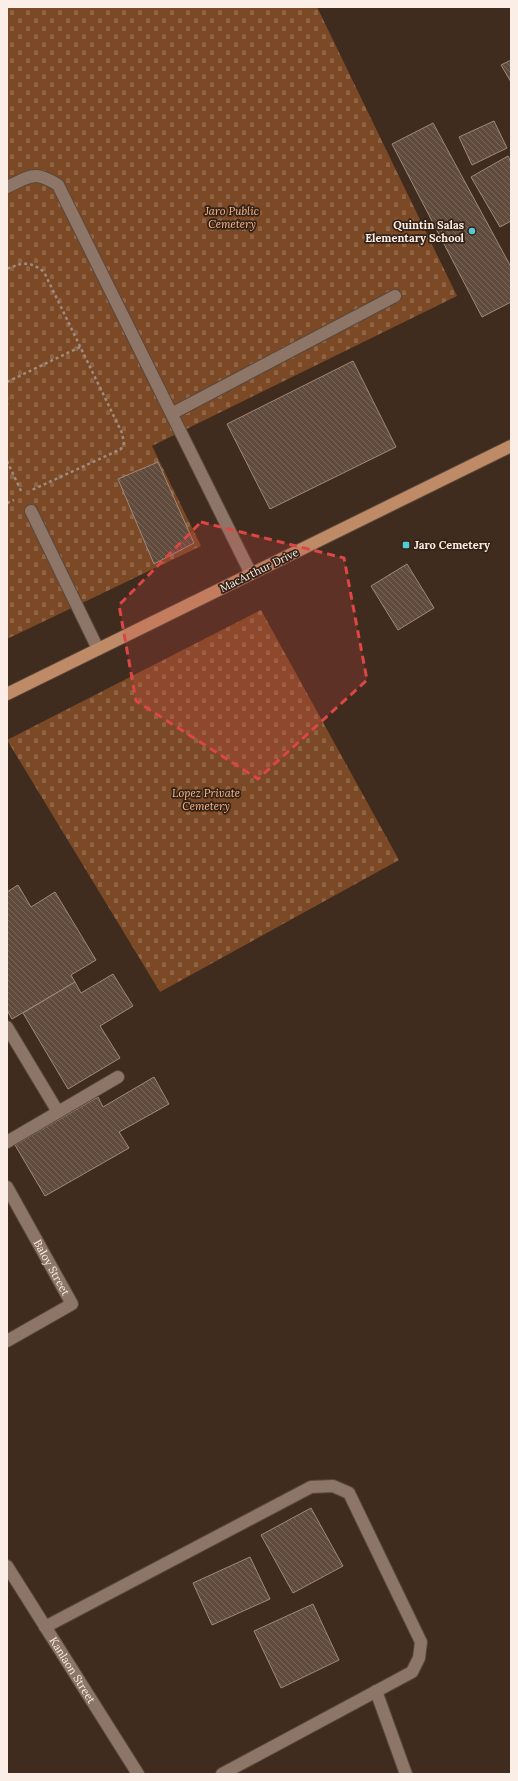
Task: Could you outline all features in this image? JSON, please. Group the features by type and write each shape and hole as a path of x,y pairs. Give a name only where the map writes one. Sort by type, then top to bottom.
{"main road":[{"name":"MacArthur Drive","path":"7,694 511,446"}],"street":[{"path":"7,187 32,175 45,177 58,185 173,413 251,574"},
{"path":"173,413 395,296"},
{"path":"31,511 98,649"},
{"path":"7,1027 58,1112"},
{"path":"7,1142 118,1076"},
{"name":"Baloy Street","path":"7,1187 72,1304 7,1341"},
{"path":"45,1626 311,1487 332,1486 349,1493 421,1642 419,1658 412,1672 222,1774"},
{"name":"Kanlaon Street","path":"7,1566 138,1774"},
{"path":"376,1691 406,1774"}],"path":[{"path":"7,269 19,263 34,264 44,272 122,434 124,443 121,449 23,494"},
{"path":"7,382 80,347"},
{"path":"7,397 7,405"},
{"path":"7,461 31,511"}],"highlighted area":[{"path":"201,522 344,558 367,680 258,779 136,701 119,605"}],"green space":[{"name":"Jaro Public Cemetery","path":"7,7 317,7 457,296 152,446 201,546 7,639"},
{"name":"Lopez Private Cemetery","path":"261,610 399,860 160,992 7,740"}],"building":[{"path":"511,60 511,82 501,65"},
{"path":"494,121 507,148 472,165 459,137"},
{"path":"433,123 511,267 511,302 482,317 392,144"},
{"path":"508,156 511,162 511,221 500,227 471,177"},
{"path":"353,361 396,447 270,509 227,424"},
{"path":"158,462 194,543 154,564 118,479"},
{"path":"407,564 434,608 398,630 371,586"},
{"path":"18,885 31,907 55,892 96,960 71,975 75,982 12,1019 7,1010 7,892"},
{"path":"113,974 133,1006 100,1026 120,1058 68,1089 23,1013 75,982 81,993"},
{"path":"154,1077 169,1104 119,1132 129,1148 45,1196 15,1145 98,1097 103,1107"},
{"path":"311,1508 343,1566 293,1593 261,1535"},
{"path":"250,1557 270,1599 212,1625 193,1583"},
{"path":"313,1604 339,1660 281,1688 254,1631"}],"place":[{"name":"Quintin Salas Elementary School","path":"472,231"},
{"name":"Jaro Cemetery","path":"406,545"}]}
